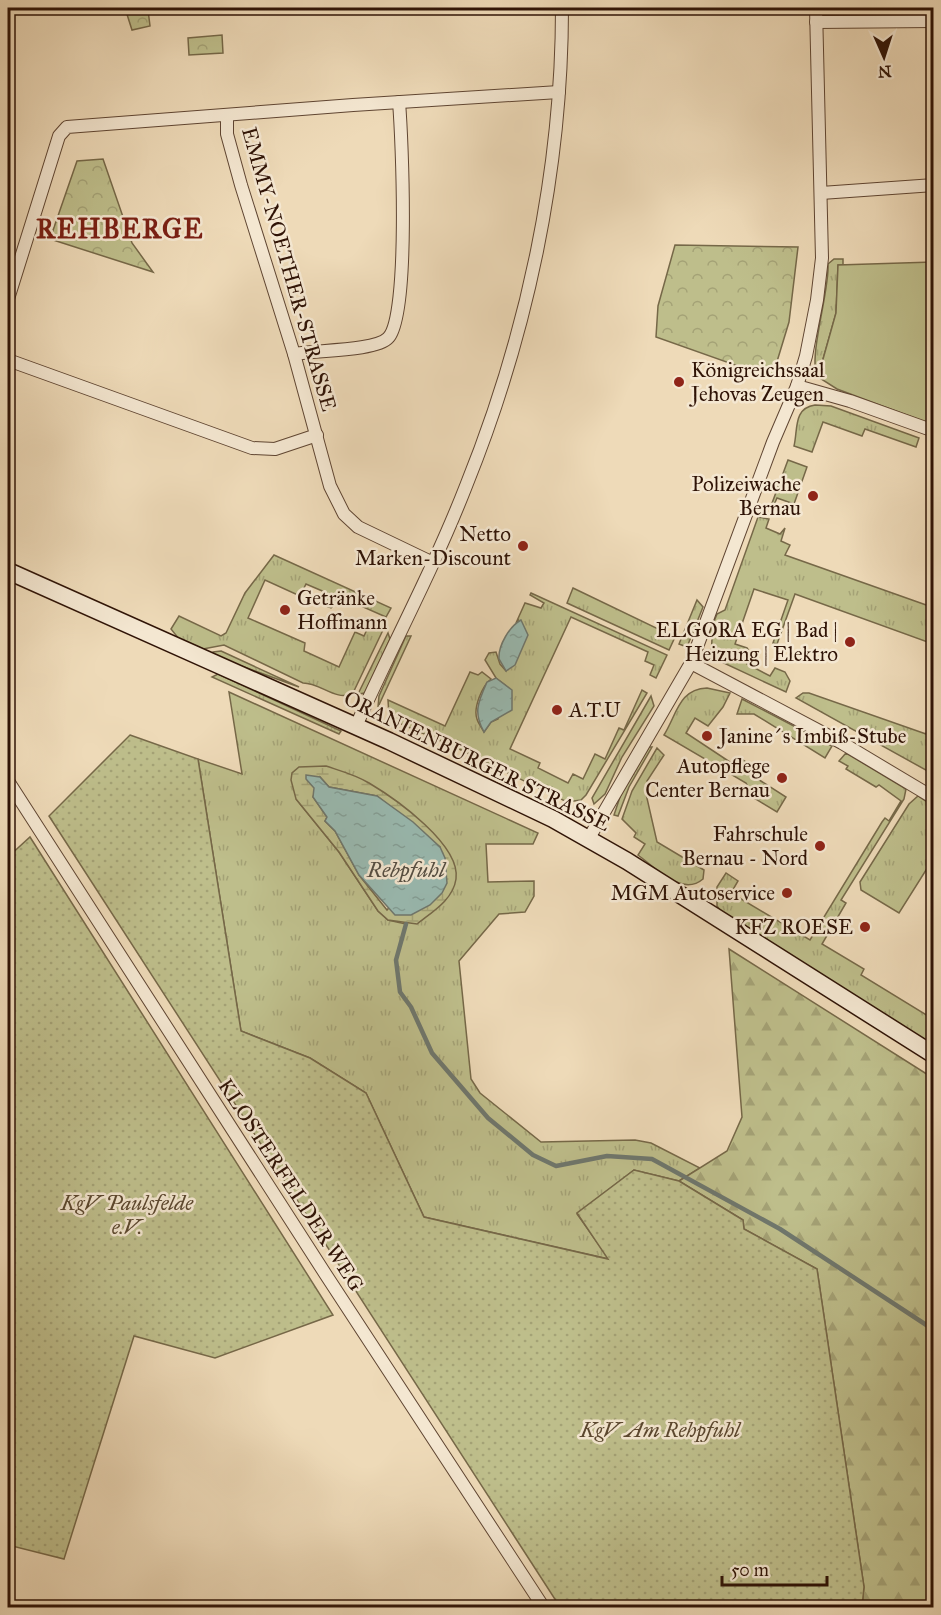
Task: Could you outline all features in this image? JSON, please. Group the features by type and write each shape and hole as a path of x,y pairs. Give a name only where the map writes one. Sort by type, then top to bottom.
{"main road":[{"name":"ORANIENBURGER STRASSE","path":"8,571 357,726 589,838 933,1055"}],"street":[{"path":"357,726 465,490 498,404 522,320 548,186 559,92 562,8"},
{"path":"589,838 691,663 773,442 797,386 818,300 822,258 816,8"},
{"path":"816,22 933,21"},
{"name":"EMMY-NOETHER-STRASSE","path":"433,562 358,527 344,514 330,486 294,354 241,185 227,134 227,116 559,92"},
{"path":"294,354 374,345 388,339 393,331 399,298 404,199 399,102"},
{"path":"8,299 59,136 67,128 227,116"},
{"path":"820,193 933,185"},
{"path":"8,360 252,448 275,449 317,435"},
{"path":"797,386 850,401 933,431"},
{"path":"691,663 842,743 933,798"},
{"name":"KLOSTERFELDER WEG","path":"8,781 326,1275 544,1608"}],"green space":[{"path":"125,8 148,10 150,26 132,30"},
{"path":"222,35 223,53 189,55 188,38"},
{"path":"103,159 132,243 153,272 50,239 77,161"},
{"path":"675,245 798,247 789,322 772,378 656,337 658,306"},
{"path":"834,259 843,259 843,265 838,265 836,313 818,377 815,368 817,341 828,264"},
{"path":"933,262 933,425 837,389 818,377 836,313 838,265"},
{"path":"815,405 831,406 919,438 916,447 865,429 862,436 823,422 812,452 794,446 800,415 803,410"},
{"path":"788,460 807,467 794,504 777,498 773,507 771,506"},
{"path":"758,517 769,519 766,528 780,534 785,528 781,541 790,545 785,555 929,606 933,595 933,644 795,594 777,644 773,643 788,600 754,589 735,644 747,648 752,655 747,664 770,676 775,668 785,672 790,681 786,692 711,657 712,639 709,634 717,614 725,610"},
{"path":"274,555 391,608 386,617 343,598 331,608 322,604 327,593 306,584 300,596 265,580 248,618 305,643 304,651 339,667 355,632 364,636 369,625 383,630 353,693 334,694 303,683 224,645 203,649 179,639 171,629 179,616 221,636 226,633 245,593"},
{"path":"573,588 675,637 669,650 567,603"},
{"path":"531,593 667,655 656,678 650,675 654,665 645,661 648,652 571,617 510,749 540,763 538,768 568,783 573,774 583,779 595,754 605,759 619,728 624,730 642,690 647,693 581,800 567,802 455,747 399,723 389,716 388,700 445,726 470,672 478,675 482,672 491,679 482,692 476,709 478,721 484,732 491,722 498,719 505,685 496,678 485,660 489,653 496,652 500,664 506,671 518,621 516,623 525,603 541,608 544,603 530,595"},
{"path":"697,600 703,607 687,647 679,644"},
{"path":"388,633 390,639 365,693 358,694"},
{"path":"406,636 411,636 378,707 379,696"},
{"path":"221,651 299,687 211,655 213,652"},
{"path":"218,674 341,731 339,734 212,677"},
{"path":"707,688 730,693 723,707 708,726 695,718 686,733 730,762 728,765 736,770 743,760 746,762 742,769 786,797 777,812 754,798 746,783 664,735 685,698 698,689"},
{"path":"229,692 538,833 533,844 486,844 488,882 534,881 534,896 525,912 499,914 459,961 471,1079 480,1093 541,1142 635,1140 651,1143 700,1168 679,1181 634,1170 577,1214 609,1259 424,1217 366,1093 310,1058 241,1031 198,759 242,774","holes":["296,799 406,924 388,920 378,911 339,852"]},
{"path":"803,693 809,693 926,734 933,713 933,774 796,698"},
{"path":"651,696 654,706 622,757 605,794 594,804 592,798"},
{"path":"742,699 832,746 825,758 754,714 737,714"},
{"name":"KgV Am Rehpfuhl","path":"130,735 198,759 241,1031 310,1058 366,1093 424,1217 608,1259 577,1213 634,1170 679,1181 743,1220 744,1229 817,1269 864,1587 862,1607 560,1607 49,816"},
{"path":"649,747 652,747 629,787 618,816 614,815 621,794"},
{"path":"657,748 664,755 647,781 652,784 646,794 657,842 704,870 703,879 695,884 687,885 669,879 638,855 645,844 634,837 636,833 622,819 632,791"},
{"path":"846,753 906,789 904,799 841,900 846,903 822,944 864,969 861,975 933,1019 933,1045 722,913 717,906 717,887 726,873 738,881 731,893 810,940 882,822 885,818 889,821 901,801 879,785 876,787 846,769 848,766 839,761"},
{"path":"326,766 348,773 369,783 410,811 438,838 455,866 456,879 446,899 417,924 388,920 378,911 339,852 296,799 291,780 292,773 299,767","holes":["320,777 329,787 377,796 440,847 387,910 359,875 335,831 325,821 327,817 313,797"]},
{"path":"918,796 933,806 933,859 899,913 861,890 860,882 909,804"},
{"name":"KgV Paulsfelde e.V.","path":"30,837 333,1315 215,1358 134,1336 64,1559 8,1545 8,857"},
{"path":"729,949 933,1078 933,1607 862,1607 864,1587 817,1269 744,1229 743,1220 679,1181 727,1151 742,1117"}],"water":[{"path":"521,620 528,635 515,665 506,671 499,659 500,648 509,631"},
{"path":"496,678 512,690 512,710 491,722 484,732 478,713 479,702 487,682"},
{"name":"Rebpfuhl","path":"306,775 320,777 329,787 377,796 413,822 440,847 445,858 447,883 442,893 430,905 411,915 395,915 359,875 335,831 325,821 327,817 313,797 314,788 306,779"}],"waterway":[{"path":"406,924 396,960 400,992 411,1007 432,1053 488,1118 533,1155 556,1166 607,1156 652,1159 780,1229 934,1330"}],"place":[{"name":"Königreichssaal Jehovas Zeugen","path":"679,382"},
{"name":"Polizeiwache Bernau","path":"813,496"},
{"name":"Netto Marken-Discount","path":"523,546"},
{"name":"Getränke Hoffmann","path":"285,610"},
{"name":"ELGORA EG | Bad | Heizung | Elektro","path":"850,642"},
{"name":"A.T.U","path":"557,710"},
{"name":"Janine´s Imbiß-Stube","path":"707,736"},
{"name":"Autopflege Center Bernau","path":"782,778"},
{"name":"Fahrschule Bernau - Nord","path":"820,846"},
{"name":"MGM Autoservice","path":"787,893"},
{"name":"KFZ ROESE","path":"865,927"}],"district":[{"name":"REHBERGE","path":"120,228"}]}
